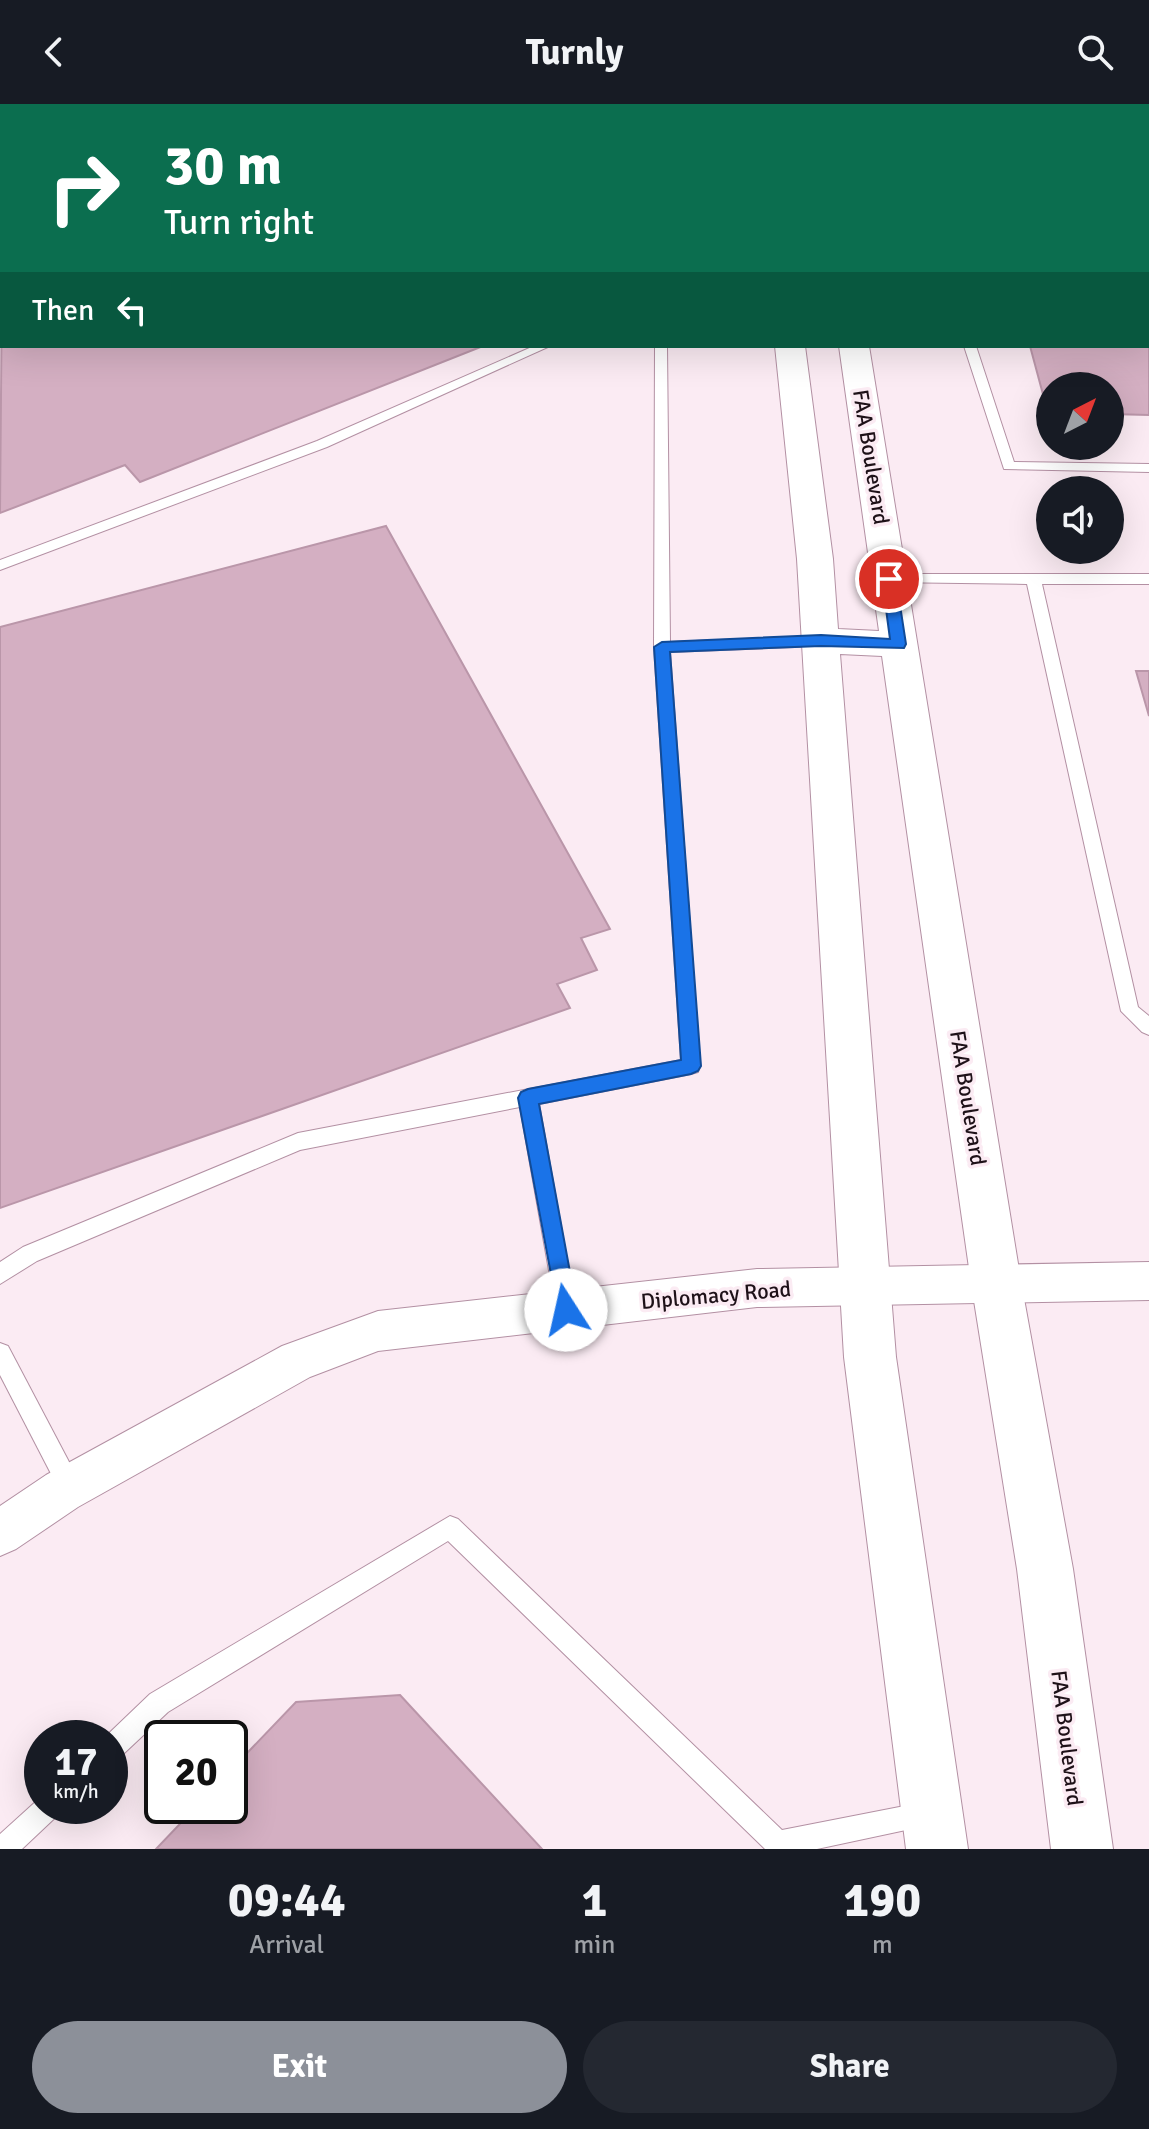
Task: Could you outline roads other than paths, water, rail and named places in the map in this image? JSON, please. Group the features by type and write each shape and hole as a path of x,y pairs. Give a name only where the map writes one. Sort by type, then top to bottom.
{"street":[{"path":"790,348 815,559 870,1357 935,1831"},
{"name":"FAA Boulevard","path":"854,348 996,1282 1045,1569 1082,1849"},
{"path":"821,641 899,644"},
{"name":"Diplomacy Road","path":"0,1533 70,1487 297,1361 378,1331 757,1288 1149,1281"}],"lane":[{"path":"0,565 322,444 539,348"},
{"path":"0,1274 30,1254 298,1142 691,1066 662,647 661,348"},
{"path":"971,348 1009,466 1149,468"},
{"path":"1033,578 1130,1011 1149,1027"},
{"path":"889,579 1149,579"},
{"path":"662,647 821,641"},
{"path":"528,1098 566,1310"},
{"path":"0,1353 70,1487"},
{"path":"128,1732 159,1703 450,1527 777,1847 935,1831"},
{"path":"3,1849 30,1824"}]}
